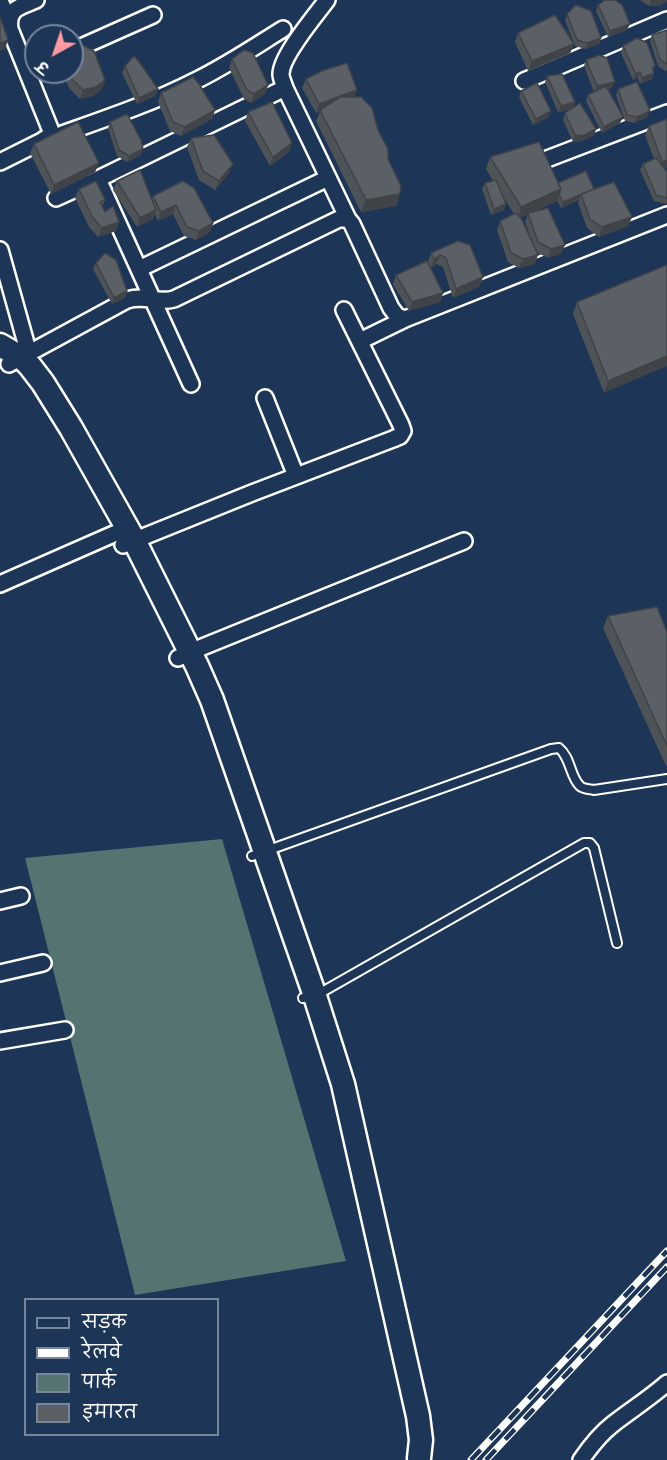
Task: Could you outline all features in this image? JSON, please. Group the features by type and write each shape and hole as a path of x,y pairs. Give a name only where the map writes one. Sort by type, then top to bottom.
{"main road":[{"path":"12,356 43,383 71,428 124,539 184,655 208,692 223,732 258,854 343,1084 381,1279 420,1427 422,1440 420,1459"}],"street":[{"path":"9,20 11,13 17,8 36,0"},
{"path":"327,0 291,50 283,64 281,75 285,88 348,219 357,233 391,308 397,316 405,319"},
{"path":"0,1 9,20 10,29 24,54"},
{"path":"84,46 153,15"},
{"path":"524,81 667,20"},
{"path":"0,162 42,141 130,110 193,82 226,65 283,29"},
{"path":"37,84 51,131 49,136 42,141"},
{"path":"56,198 285,88"},
{"path":"547,159 667,113"},
{"path":"139,269 328,178"},
{"path":"98,179 191,384"},
{"path":"360,341 405,319 667,215"},
{"path":"0,250 12,356 127,300 142,297 167,301 174,299 339,219 348,219"},
{"path":"0,584 400,436 403,431 401,425 344,310"},
{"path":"264,398 296,476"},
{"path":"184,655 464,541"},
{"path":"1,898 21,896"},
{"path":"0,973 43,963"},
{"path":"0,1041 66,1030"},
{"path":"581,1460 612,1424 667,1383"}],"lane":[{"path":"258,854 558,748 564,752 579,785 585,789 667,779"},
{"path":"309,997 584,843 590,843 594,848 616,943"}],"green space":[{"path":"222,839 346,1261 135,1295 25,858"}],"building":[{"path":"605,0 615,0 622,5 630,24 610,31 598,5"},
{"path":"576,5 591,11 601,38 587,43 577,40 567,14"},
{"path":"555,15 574,44 532,61 518,33"},
{"path":"0,17 8,40 0,43"},
{"path":"667,30 667,65 660,59 652,35"},
{"path":"637,38 647,43 655,65 652,68 654,73 642,78 640,72 636,74 623,46"},
{"path":"84,46 94,51 105,80 96,87 83,90 77,84 84,84"},
{"path":"244,50 253,53 268,85 254,94 247,90 232,59"},
{"path":"599,55 607,58 615,82 597,86 586,60"},
{"path":"134,56 158,89 139,98 125,66"},
{"path":"347,63 357,90 319,104 306,79 324,70"},
{"path":"562,74 575,102 561,106 547,76"},
{"path":"193,77 215,110 185,127 173,122 161,93"},
{"path":"637,82 650,111 637,117 627,115 618,89"},
{"path":"537,83 551,111 536,119 521,91"},
{"path":"606,86 623,117 604,127 588,95"},
{"path":"340,97 361,97 372,108 378,130 388,149 388,159 401,186 400,194 366,200 320,110"},
{"path":"272,102 292,143 273,157 248,112"},
{"path":"580,103 596,129 583,136 575,135 565,113"},
{"path":"127,114 141,140 143,149 129,156 119,150 110,122"},
{"path":"667,119 667,160 662,162 649,126"},
{"path":"78,122 99,163 54,185 34,144"},
{"path":"214,135 233,164 219,181 203,171 191,138"},
{"path":"539,142 561,189 521,207 490,157"},
{"path":"656,158 667,172 667,198 656,195 643,164"},
{"path":"140,170 156,210 140,218 117,181"},
{"path":"586,171 594,189 563,202 559,194 561,189 558,183"},
{"path":"496,180 506,204 494,209 485,183"},
{"path":"96,181 105,200 100,202 105,212 113,206 119,222 102,228 93,218 79,189"},
{"path":"183,181 194,188 213,223 199,231 187,227 176,205 161,212 153,196"},
{"path":"614,182 632,217 602,227 590,219 581,194"},
{"path":"548,208 565,245 551,249 538,242 528,213"},
{"path":"516,213 522,220 538,255 523,259 511,253 500,221"},
{"path":"458,241 470,245 483,277 456,289 446,258 440,255 434,259 431,253"},
{"path":"105,253 116,260 127,291 114,298 96,263"},
{"path":"427,261 443,293 412,302 396,275"},
{"path":"667,265 667,356 608,381 577,302"},
{"path":"657,607 667,632 667,746 608,616"}],"railway":[{"path":"471,1460 667,1251"},
{"path":"486,1460 667,1267"}]}
